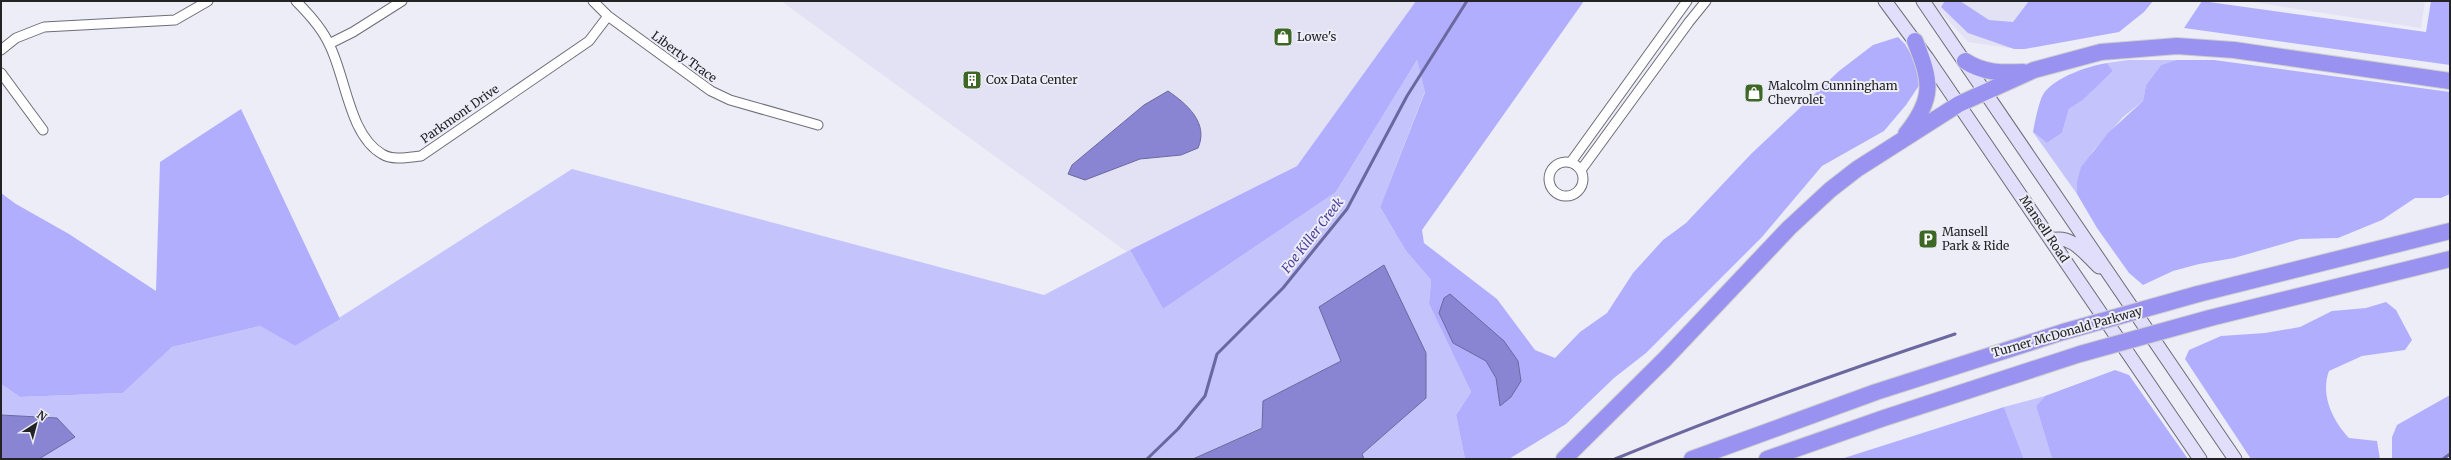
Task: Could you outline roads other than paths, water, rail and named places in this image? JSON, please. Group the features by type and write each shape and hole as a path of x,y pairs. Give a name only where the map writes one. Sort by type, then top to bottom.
{"highway":[{"path":"1899,143 1921,114 1928,93 1928,74 1915,41"},
{"path":"1564,459 1665,359 1808,209 1857,169 1959,104 2034,70 2101,52 2177,46 2234,50 2450,82"},
{"path":"1965,61 1973,66 1993,72 2034,70"},
{"name":"Turner McDonald Parkway","path":"1692,459 1891,387 2063,332 2198,294 2450,231"},
{"name":"Turner McDonald Parkway","path":"1767,459 1877,420 2080,354 2210,318 2450,259"}],"main road":[{"name":"Mansell Road","path":"1885,1 1959,104 2200,459"},
{"path":"1923,1 2235,459"},
{"path":"2051,240 2059,238 2074,244 2116,283"}],"street":[{"path":"1,50 16,38 44,27 175,20 208,1"},
{"name":"Parkmont Drive","path":"296,1 319,27 329,44 362,135 383,155 400,158 421,156 589,42 608,16"},
{"path":"329,44 353,32 402,1"},
{"name":"Liberty Trace","path":"593,1 608,16 711,91 730,100 818,125"},
{"path":"1570,162 1687,1"},
{"path":"1581,170 1688,22 1706,1"},
{"path":"1,73 42,130"},
{"path":"1570,162 1581,170 1583,176 1580,189 1570,196 1558,194 1551,186 1550,174 1557,164 1570,162"}],"waterway":[{"name":"Foe Killer Creek","path":"1147,459 1178,429 1205,396 1217,354 1283,288 1347,209 1407,96 1467,1"},
{"path":"1615,459 1699,425 1869,363 1955,334"},
{"path":"2443,459 2450,454"}],"place":[{"name":"Lowe's","path":"1283,37"},
{"name":"Cox Data Center","path":"972,80"},
{"name":"Malcolm Cunningham Chevrolet","path":"1754,93"},
{"name":"Mansell Park & Ride","path":"1928,239"}]}
